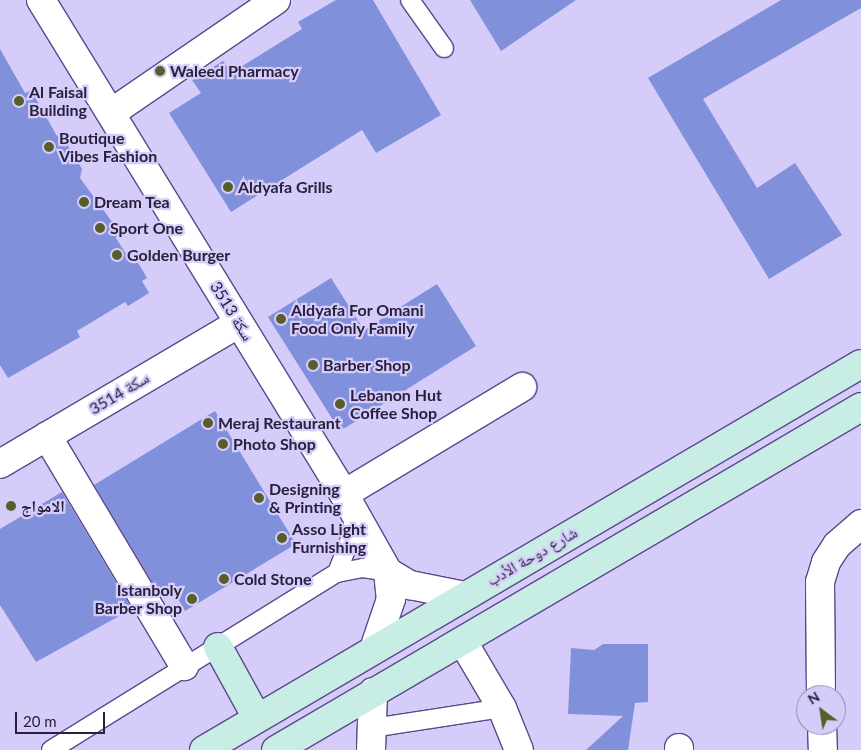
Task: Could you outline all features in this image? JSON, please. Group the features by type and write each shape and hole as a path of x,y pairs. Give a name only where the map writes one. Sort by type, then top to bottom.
{"main road":[{"name":"شارع دوحة الأدب","path":"204,750 861,364"},
{"path":"276,750 861,407"},
{"path":"218,647 257,718"}],"street":[{"name":"سكة 3513","path":"41,0 350,504 388,572 391,599 387,619 374,649"},
{"path":"110,113 276,0"},
{"name":"سكة 3514","path":"0,464 239,323"},
{"path":"350,504 522,387"},
{"path":"47,436 184,666"},
{"path":"821,685 820,582 826,562 837,545 861,524"},
{"name":"سكة 3513","path":"388,572 410,585 465,596"},
{"path":"463,642 502,708 518,750"},
{"path":"371,739 373,692"},
{"path":"822,735 823,750"}],"lane":[{"path":"410,0 444,48"},
{"path":"338,573 349,542 350,504"},
{"path":"50,750 338,573 363,568 388,572"},
{"path":"371,739 502,708"}],"building":[{"path":"336,0 373,0 441,115 376,153 362,130 231,212 169,113 201,93 192,80 223,61 231,73 302,29 298,22"},
{"path":"470,0 576,0 501,51"},
{"path":"781,0 861,0 861,8 703,99 757,188 795,163 842,235 769,279 648,78"},
{"path":"0,49 25,93 31,90 57,136 61,134 82,169 80,178 118,230 116,238 129,259 137,261 147,278 142,281 149,293 128,306 125,302 77,331 80,337 8,378 0,365"},
{"path":"331,278 364,330 437,284 476,346 340,431 268,317"},
{"path":"215,411 296,544 185,611 171,587 159,594 94,485"},
{"path":"62,492 132,609 36,662 0,605 0,529"},
{"path":"603,644 648,644 648,702 635,703 628,750 586,750 623,716 568,714 571,648 594,650"}],"place":[{"name":"Waleed Pharmacy","path":"160,71"},
{"name":"Al Faisal Building","path":"19,101"},
{"name":"Boutique Vibes Fashion","path":"49,147"},
{"name":"Aldyafa Grills","path":"228,187"},
{"name":"Dream Tea","path":"84,202"},
{"name":"Sport One","path":"100,228"},
{"name":"Golden Burger","path":"117,255"},
{"name":"Aldyafa For Omani Food Only Family","path":"281,319"},
{"name":"Barber Shop","path":"313,365"},
{"name":"Lebanon Hut Coffee Shop","path":"340,404"},
{"name":"Meraj Restaurant","path":"208,423"},
{"name":"Photo Shop","path":"223,444"},
{"name":"Designing & Printing","path":"259,498"},
{"name":"الامواج","path":"11,506"},
{"name":"Asso Light Furnishing","path":"282,538"},
{"name":"Cold Stone","path":"224,579"},
{"name":"Istanboly Barber Shop","path":"192,599"}]}
